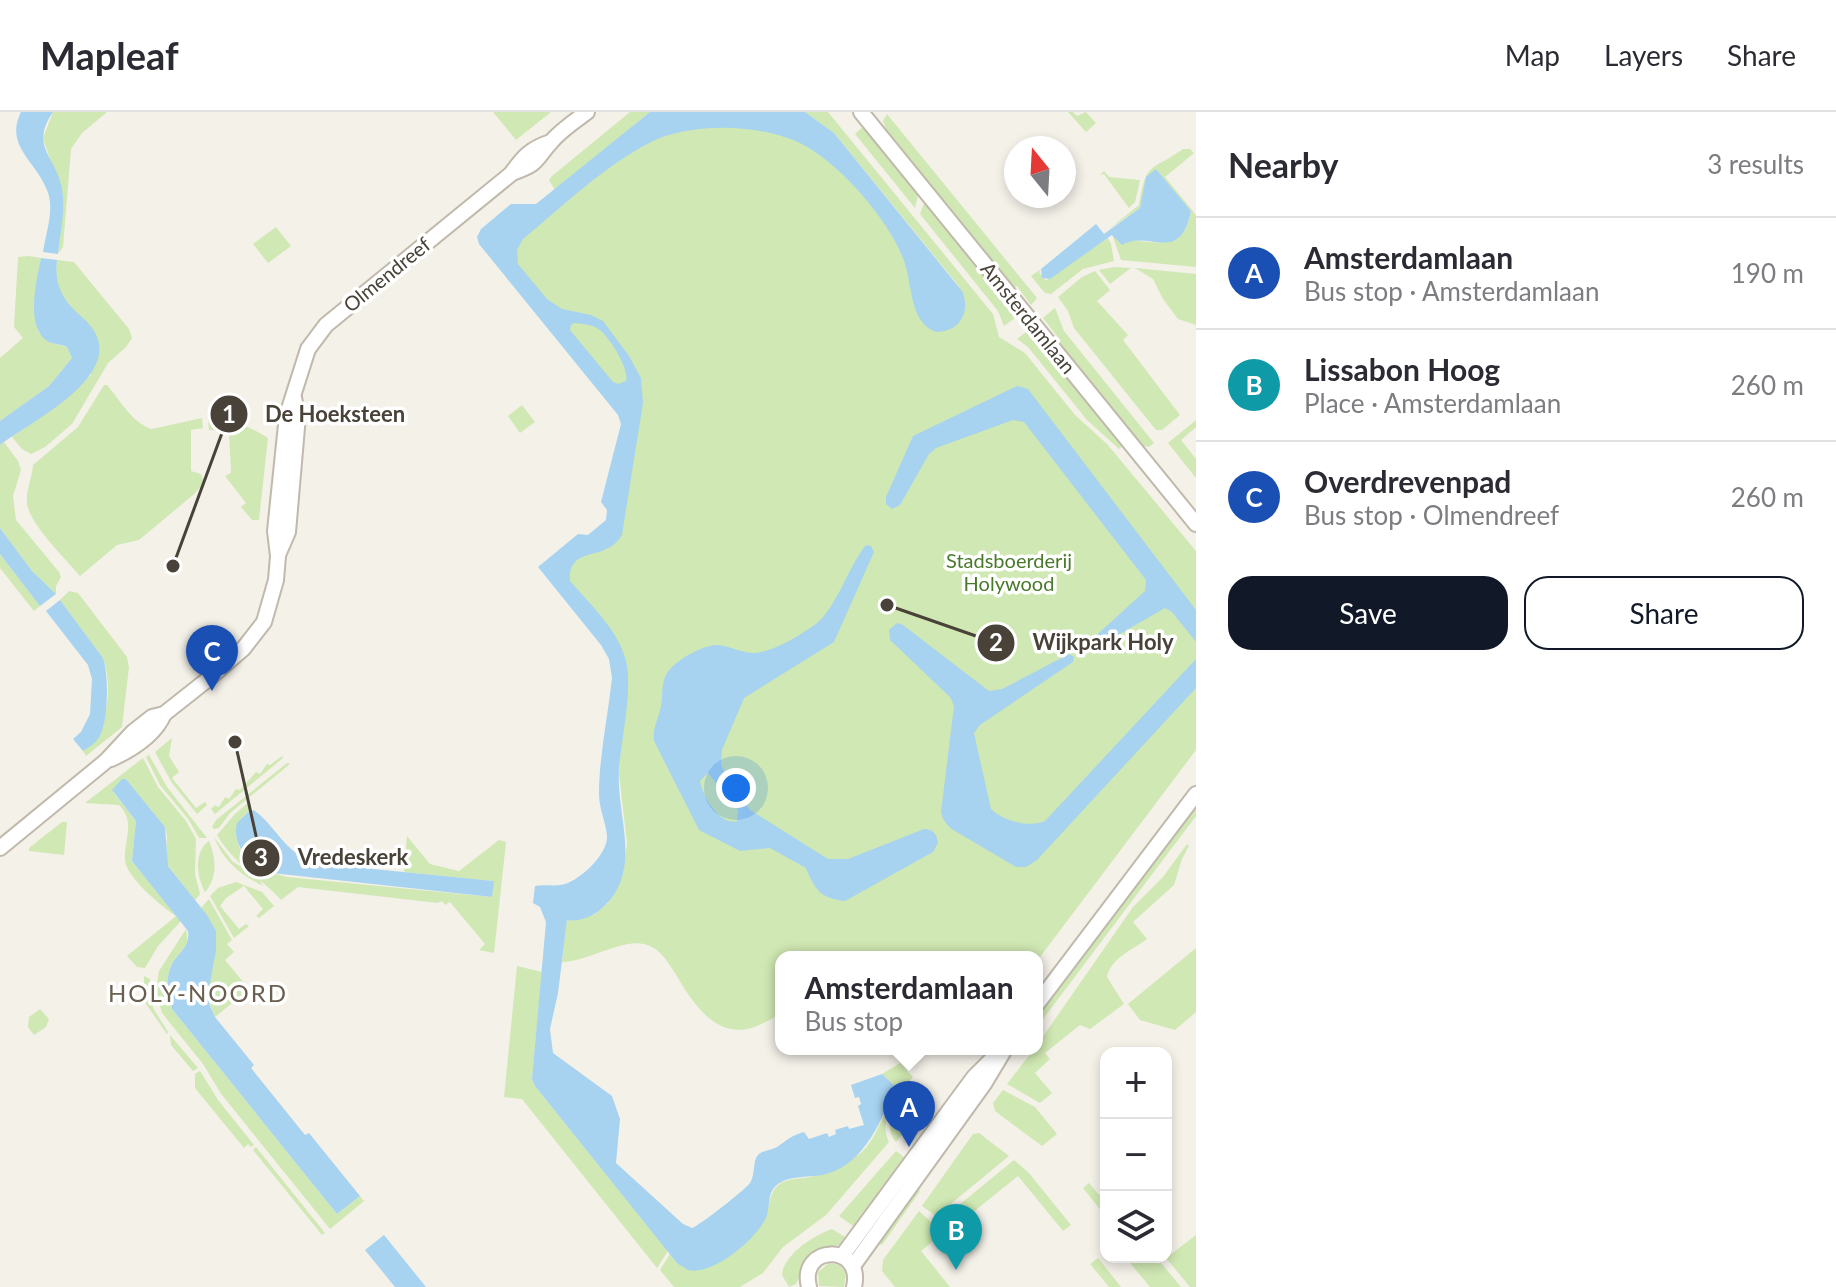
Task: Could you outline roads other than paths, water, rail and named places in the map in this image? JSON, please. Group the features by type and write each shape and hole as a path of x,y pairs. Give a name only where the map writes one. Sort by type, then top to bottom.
{"street":[{"name":"Olmendreef","path":"0,848 106,761 133,747 160,724 164,714 220,669 264,622 271,602 278,556 288,532 298,416 294,398 297,378 308,349 326,325 511,174 542,157 551,142 587,112"},
{"name":"Amsterdamlaan","path":"861,112 1196,524"},
{"path":"1043,996 1196,794"},
{"path":"847,1261 974,1077 998,1055"},
{"path":"805,1285 809,1268 818,1258 829,1254 847,1261 856,1276 855,1287"}],"water":[{"path":"21,112 53,112 46,124 44,143 59,178 63,197 58,254 43,252 50,213 49,197 16,135"},
{"path":"650,112 805,112 834,133 962,291 964,299 964,313 957,325 936,332 927,327 916,311 906,268 896,243 864,197 809,148 773,134 752,130 707,128 666,136 649,143 584,188 523,239 517,250 518,264 547,299 562,309 603,321 641,378 643,403 622,535 607,549 575,562 571,570 570,581 617,639 626,661 627,700 619,771 625,862 622,879 614,895 600,910 584,918 567,920 550,1029 553,1053 612,1096 620,1119 616,1163 683,1224 692,1228 750,1183 755,1160 761,1153 804,1132 809,1139 827,1133 829,1137 836,1134 835,1130 864,1125 858,1106 861,1104 859,1097 855,1098 851,1085 882,1074 896,1087 870,1139 851,1161 826,1174 795,1178 778,1184 770,1196 766,1218 753,1236 721,1262 698,1270 688,1270 677,1263 532,1079 546,922 540,907 533,903 535,886 561,885 571,881 592,865 606,843 599,780 612,678 609,659 601,645 538,567 578,534 588,535 606,520 607,510 601,502 621,424 618,415 479,244 477,237 481,229 511,204 536,204","holes":["574,323 594,327 604,334 622,362 626,381 613,382 570,330"]},
{"path":"1156,169 1191,211 1186,228 1179,237 1171,242 1132,241 1122,245 1112,235 1050,279 1042,278 1041,269 1096,224 1104,234 1140,208 1146,177"},
{"path":"41,258 57,260 57,278 62,293 97,337 99,356 90,374 75,391 0,445 0,421 49,386 72,358 67,347 49,342 41,336 37,326 34,303"},
{"path":"1017,386 1028,389 1196,610 1196,642 1172,612 1165,608 1094,649 1090,645 1090,641 1145,591 1146,580 1024,422 1013,420 936,448 929,454 900,505 892,509 886,504 886,497 913,436"},
{"path":"0,528 32,571 56,594 40,606 0,554"},
{"path":"866,545 871,546 874,552 834,642 744,698 722,750 721,764 750,810 828,859 848,859 924,829 936,835 938,843 933,852 845,901 824,895 806,868 770,848 740,851 699,830 654,736 664,679 669,670 681,660 712,645 754,653 770,650 795,638 823,617","holes":["708,773 738,810 737,821 724,819 709,802 700,781"]},
{"path":"60,600 103,658 105,666 107,699 102,732 83,751 73,739 81,732 90,714 92,679 88,665 46,611"},
{"path":"897,623 989,691 1002,689 1069,654 1074,657 1073,662 980,725 974,733 991,809 1017,822 1032,824 1045,821 1196,659 1196,688 1037,860 1026,867 1016,867 950,828 943,819 941,812 954,706 950,697 890,640 889,630"},
{"path":"122,779 126,779 165,827 168,866 216,931 209,989 209,1003 215,1017 305,1135 309,1133 360,1196 337,1214 172,1009 168,975 186,945 188,931 132,861 136,821 112,790"},
{"path":"254,810 292,850 311,861 494,881 492,897 272,873 250,860 237,840 237,823"},
{"path":"384,1235 426,1287 395,1287 365,1250"}],"place":[{"name":"De Hoeksteen","path":"173,566"},
{"name":"Wijkpark Holy","path":"887,605"},
{"name":"Overdrevenpad","path":"212,691"},
{"name":"Vredeskerk","path":"235,742"},
{"name":"Amsterdamlaan","path":"909,1147"},
{"name":"Lissabon Hoog","path":"956,1270"}],"district":[{"name":"HOLY-NOORD","path":"198,994"}],"park label":[{"name":"Stadsboerderij Holywood","path":"1009,572"}]}
